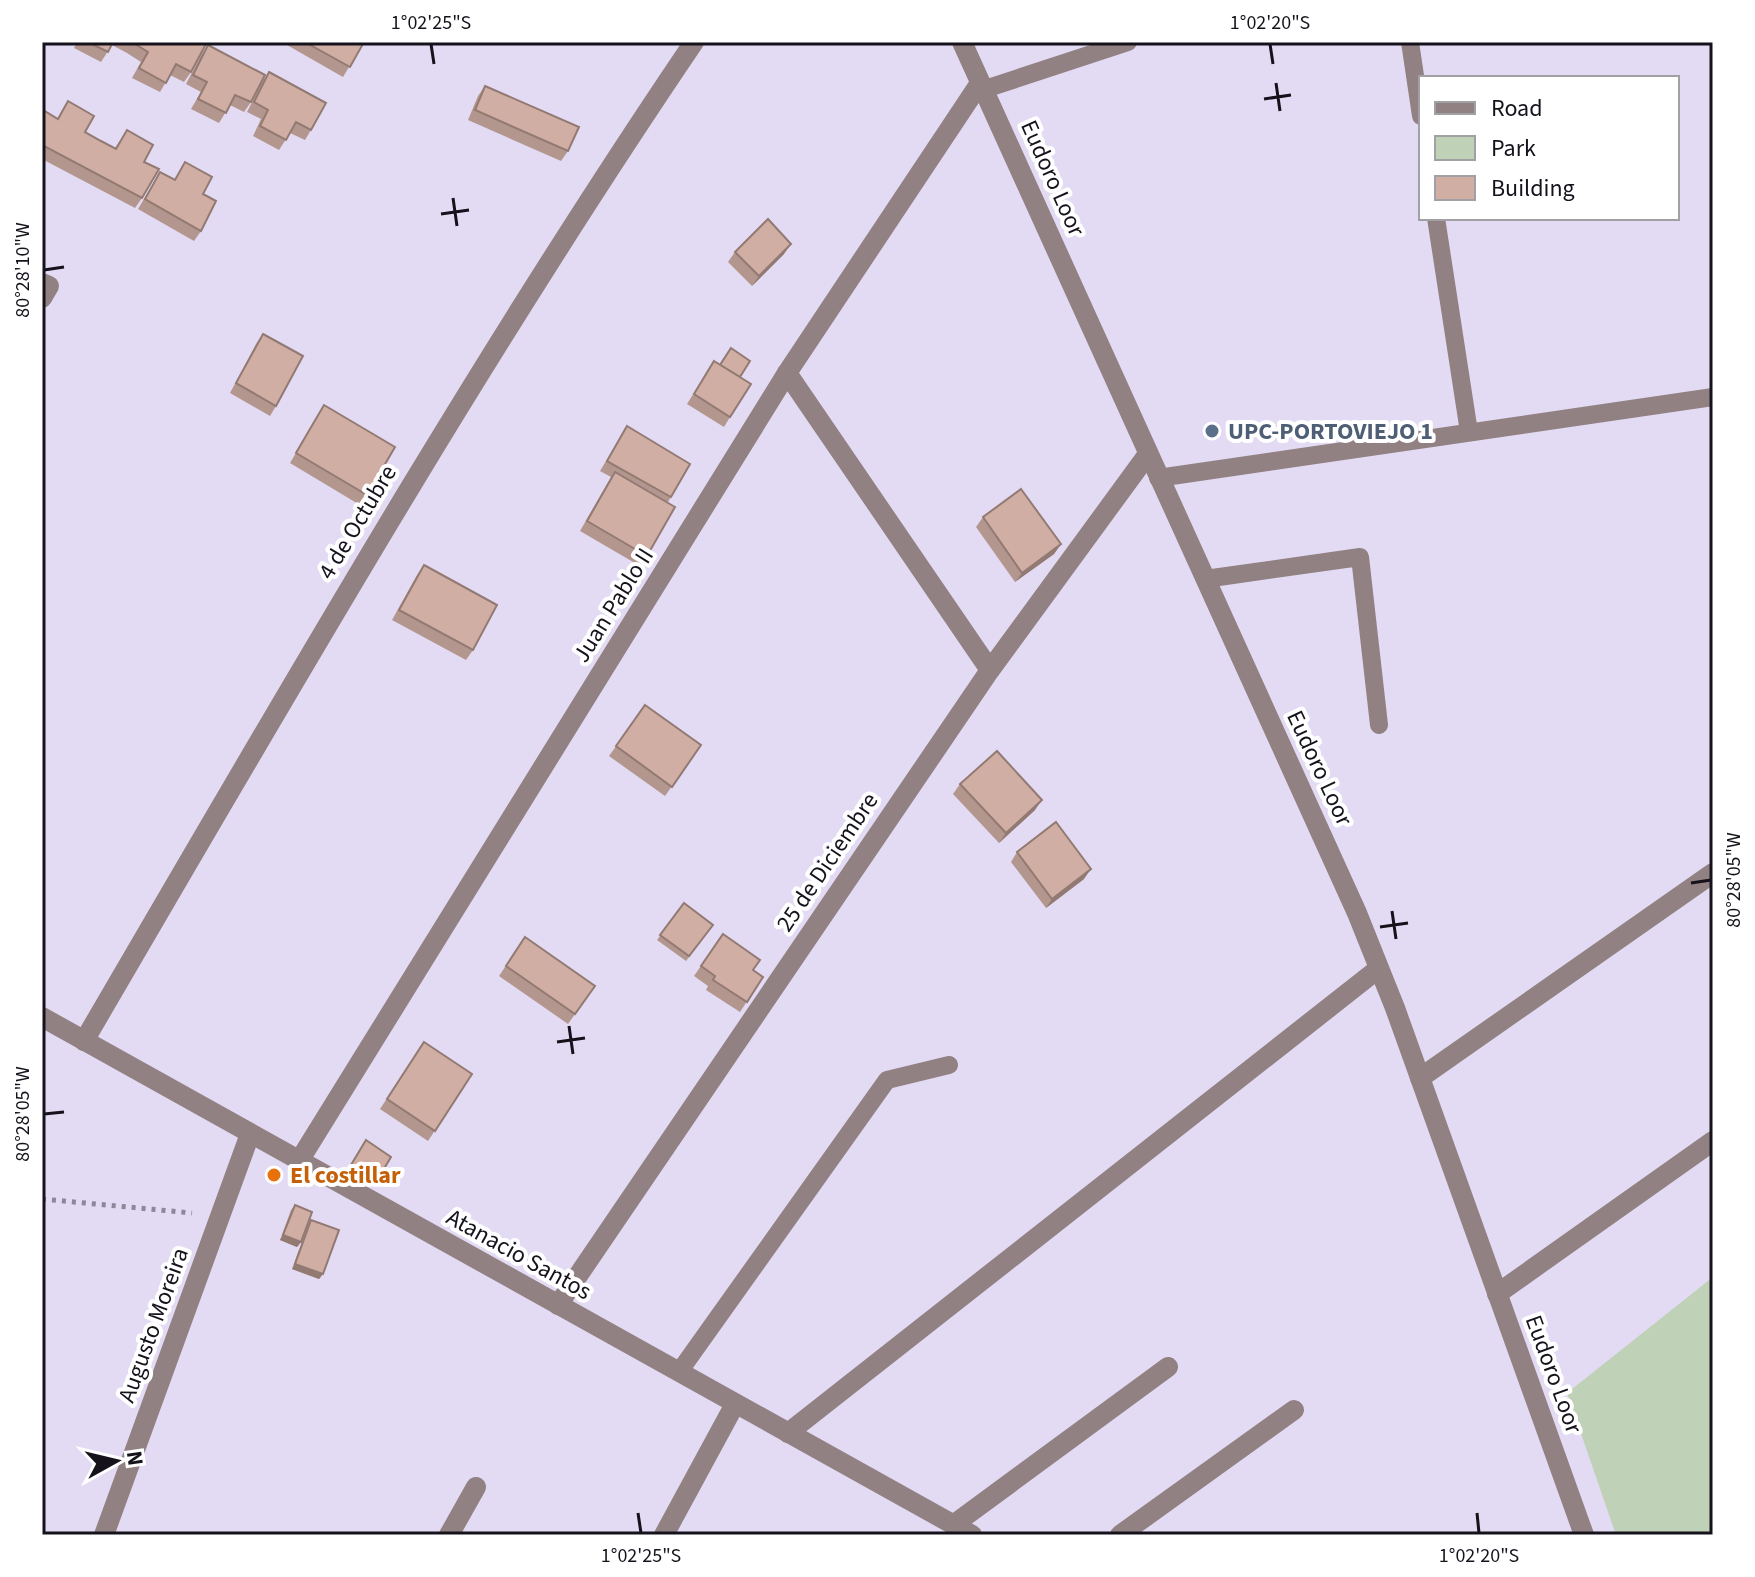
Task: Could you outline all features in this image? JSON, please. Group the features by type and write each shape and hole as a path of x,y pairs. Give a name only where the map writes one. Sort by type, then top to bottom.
{"street":[{"name":"4 de Octubre","path":"84,1041 409,485 623,147 694,42"},
{"name":"Eudoro Loor","path":"962,42 1357,913 1420,1078 1584,1535"},
{"name":"Juan Pablo II","path":"299,1161 787,373 983,86"},
{"path":"42,283 49,286 42,298"},
{"path":"787,373 990,670"},
{"name":"25 de Diciembre","path":"558,1305 990,670 1148,454"},
{"path":"1420,1078 1713,873"},
{"path":"788,1433 1378,969"},
{"name":"Atanacio Santos","path":"42,1017 962,1530"},
{"name":"Augusto Moreira","path":"104,1535 250,1134"},
{"path":"1497,1294 1713,1141"},
{"path":"962,1530 1168,1367"},
{"path":"664,1535 735,1404"},
{"path":"1120,1535 1294,1410"},
{"path":"449,1535 476,1487"}],"lane":[{"path":"983,86 1128,42"},
{"path":"1410,42 1419,103"},
{"path":"1436,220 1469,432"},
{"path":"1158,478 1713,397"},
{"path":"1205,579 1360,557 1379,725"},
{"path":"679,1372 887,1080 949,1065"}],"path":[{"path":"42,1199 187,1215 225,1202"}],"green space":[{"path":"1713,1277 1713,1535 1616,1535 1567,1393"}],"building":[{"path":"88,42 113,42 108,52"},
{"path":"132,42 206,44 191,72 176,64 166,83 139,68 148,52"},
{"path":"305,42 364,42 350,67"},
{"path":"208,45 265,75 251,102 235,95 226,113 198,99 207,82 193,75"},
{"path":"269,72 326,103 311,130 296,122 286,140 260,126 268,110 254,102"},
{"path":"485,86 579,127 568,151 475,110"},
{"path":"68,101 94,116 85,132 116,149 127,130 153,145 144,162 159,169 142,198 42,145 43,110 58,119"},
{"path":"185,162 212,177 203,194 216,201 201,231 145,199 160,172 175,180"},
{"path":"768,219 791,244 759,276 735,252"},
{"path":"263,334 303,356 276,406 236,383"},
{"path":"731,348 750,361 740,377 720,365"},
{"path":"714,361 751,384 730,417 694,394"},
{"path":"324,405 395,447 367,495 296,453"},
{"path":"627,426 690,464 671,497 607,461"},
{"path":"615,472 675,507 647,556 587,521"},
{"path":"1021,489 1061,544 1022,573 983,517"},
{"path":"424,565 497,605 473,650 399,610"},
{"path":"645,705 701,745 672,787 616,746"},
{"path":"997,751 1042,800 1006,833 960,784"},
{"path":"1056,822 1091,869 1052,899 1017,852"},
{"path":"684,903 713,925 689,956 660,935"},
{"path":"723,934 760,960 753,970 763,977 747,1002 713,980 715,976 701,966"},
{"path":"525,937 595,986 575,1014 506,966"},
{"path":"424,1042 472,1074 435,1131 387,1099"},
{"path":"366,1140 391,1157 376,1182 351,1165"},
{"path":"295,1205 312,1212 301,1242 283,1235"},
{"path":"311,1220 339,1230 323,1274 295,1264"}],"place":[{"name":"UPC-PORTOVIEJO 1","path":"1212,431"},
{"name":"El costillar","path":"274,1175"}]}
